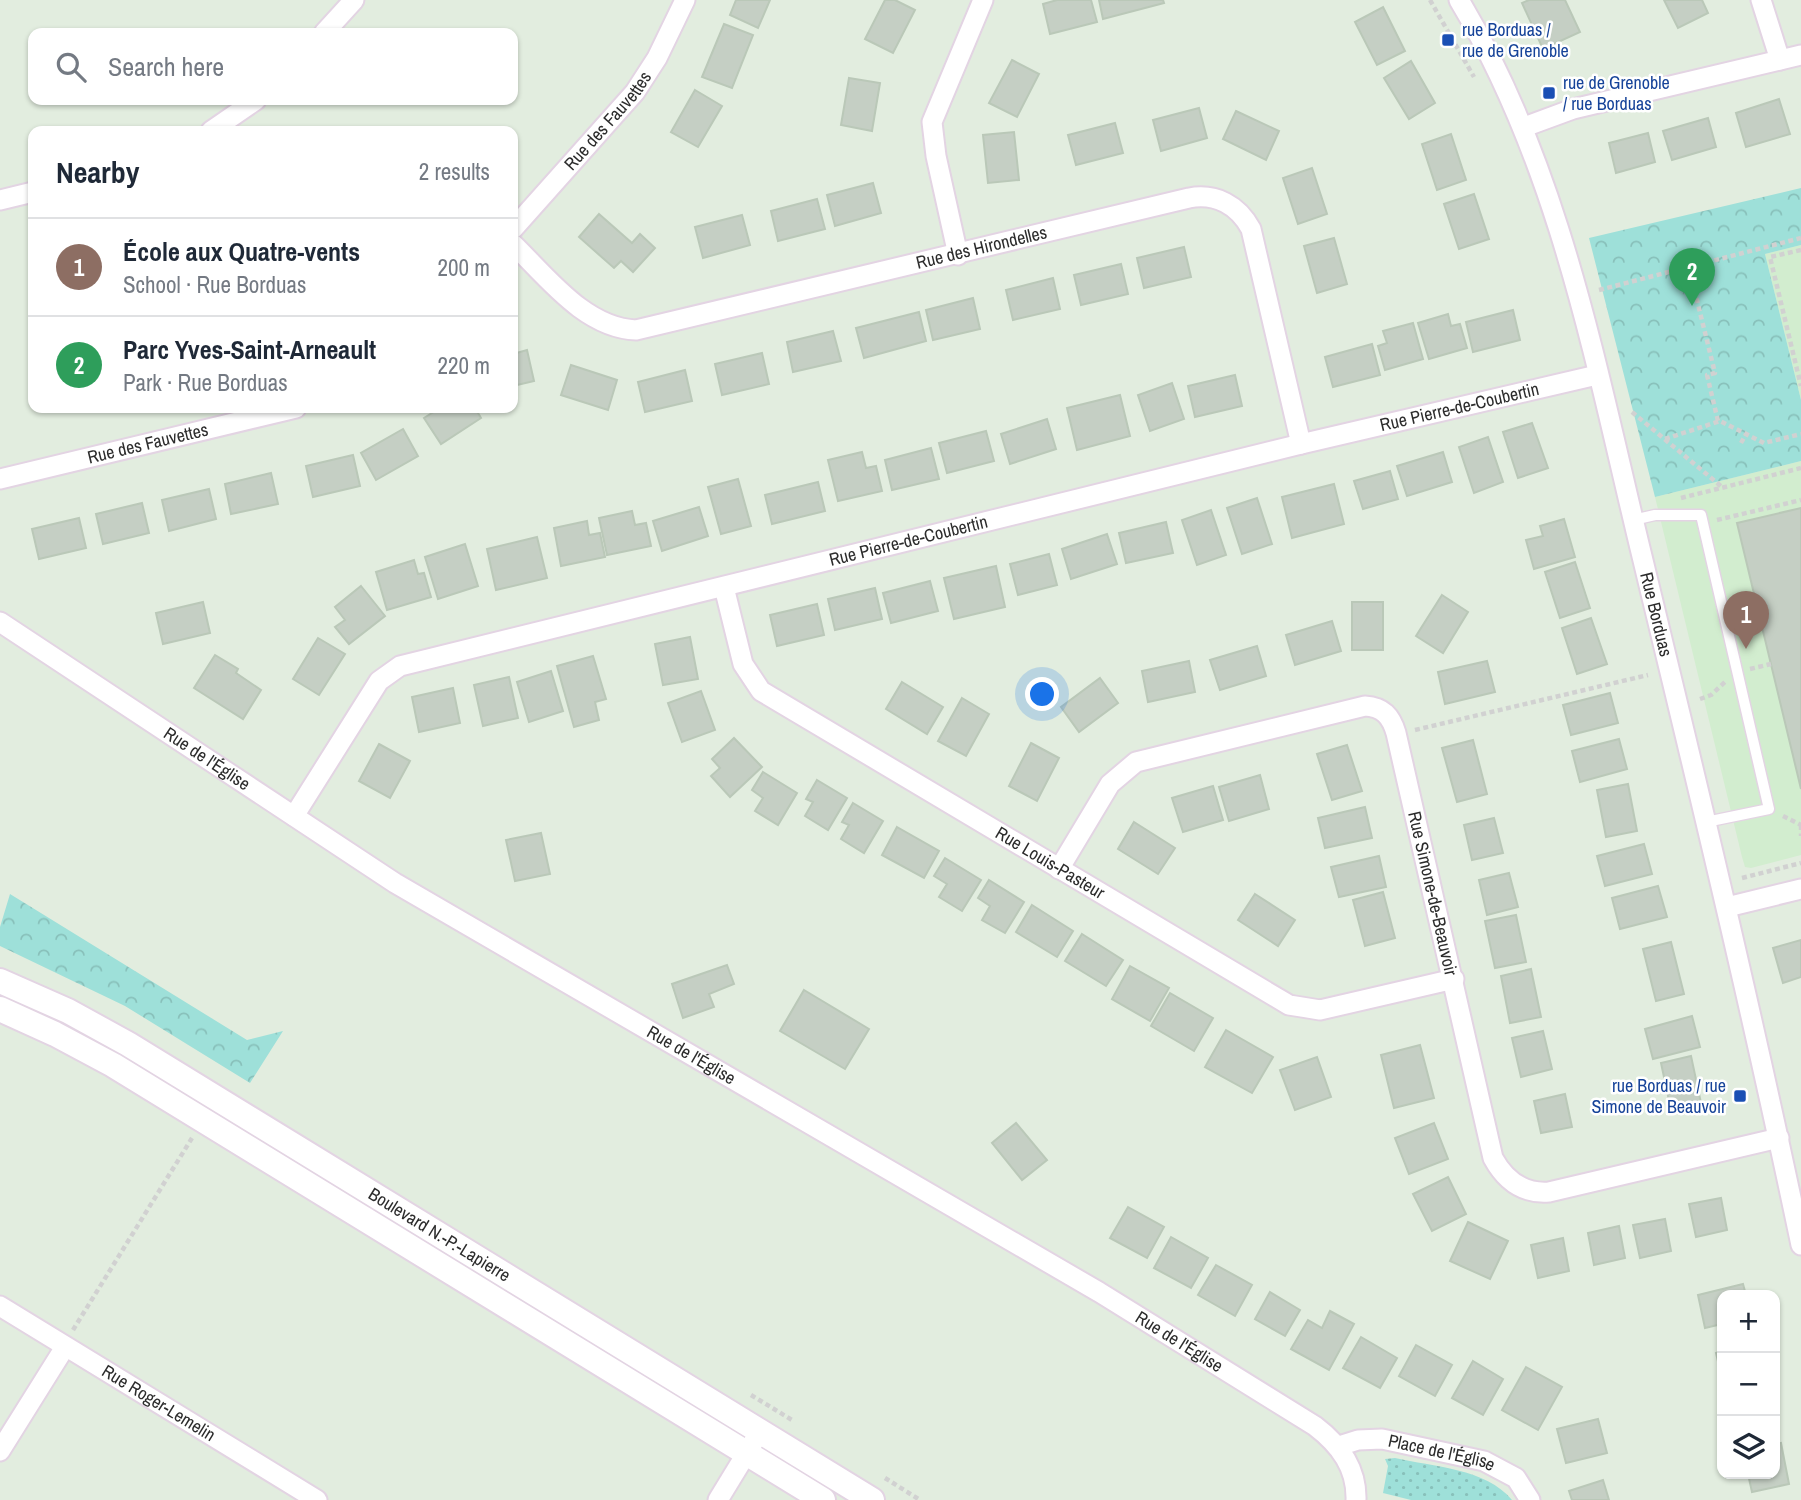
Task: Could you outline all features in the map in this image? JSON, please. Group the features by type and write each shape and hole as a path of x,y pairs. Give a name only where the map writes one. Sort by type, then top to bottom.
{"street":[{"path":"329,28 354,0"},
{"name":"Rue des Fauvettes","path":"518,223 629,99 657,58 685,0"},
{"path":"958,255 936,156 932,122 983,0"},
{"name":"Rue Borduas","path":"1459,0 1493,59 1524,127 1560,235 1597,374 1727,907 1801,1245"},
{"path":"1761,0 1780,60"},
{"path":"1524,127 1573,109 1801,55"},
{"path":"218,126 249,105"},
{"path":"0,200 28,193"},
{"name":"Rue des Hirondelles","path":"518,249 594,318 624,330 636,330 1189,198 1212,197 1230,205 1251,229 1301,444"},
{"name":"Rue Pierre-de-Coubertin","path":"294,816 379,681 400,666 1301,444 1597,374"},
{"name":"Rue des Fauvettes","path":"0,479 275,413"},
{"name":"Rue Louis-Pasteur","path":"724,587 743,664 761,691 1298,1009 1320,1010 1454,979"},
{"name":"Rue de l'Église","path":"0,622 395,883 1099,1292 1315,1426 1339,1446 1352,1470 1356,1500"},
{"name":"Rue Simone-de-Beauvoir","path":"1059,869 1110,784 1136,762 1373,706 1386,713 1396,733 1493,1158 1508,1179 1519,1187 1538,1193 1549,1192 1779,1138"},
{"path":"1727,907 1801,889"},
{"name":"Boulevard N.-P.-Lapierre","path":"0,981 68,1011 128,1044 872,1500"},
{"name":"Boulevard N.-P.-Lapierre","path":"0,1009 113,1065 823,1500"},
{"name":"Rue Roger-Lemelin","path":"0,1306 69,1339 317,1500"},
{"path":"0,1451 69,1339"},
{"path":"718,1500 760,1432"},
{"name":"Place de l'Église","path":"1339,1446 1358,1440 1382,1439 1484,1461 1516,1478 1530,1500"}],"lane":[{"path":"1633,520 1655,515 1701,515 1703,523 1769,809 1706,822"}],"path":[{"path":"1430,0 1479,87"},
{"path":"1600,290 1801,239"},
{"path":"1801,250 1770,257 1801,386"},
{"path":"1679,268 1684,286 1693,284 1715,373 1707,375 1718,421"},
{"path":"1632,412 1722,487"},
{"path":"1665,439 1718,421 1764,443 1801,434"},
{"path":"1741,443 1746,434"},
{"path":"1676,499 1801,468"},
{"path":"1703,523 1801,500"},
{"path":"1410,731 1648,675"},
{"path":"1700,699 1712,695"},
{"path":"1801,825 1801,836"},
{"path":"1742,878 1801,863"},
{"path":"69,1339 193,1137"}],"shaded area":[{"path":"1801,245 1801,400 1765,254"},
{"path":"1801,461 1801,855 1751,868 1745,867 1742,857 1655,497"}],"green space":[{"path":"1801,188 1801,245 1765,254 1801,400 1801,461 1655,497 1589,238"},
{"path":"10,894 247,1040 283,1031 250,1083 125,1006 0,946 0,927"},
{"path":"1395,1458 1474,1475 1501,1489 1512,1500 1411,1500 1383,1493 1388,1466 1385,1459"}],"building":[{"path":"736,0 770,0 758,28 730,15"},
{"path":"885,0 895,0 915,10 893,53 865,39"},
{"path":"1057,0 1091,0 1097,22 1050,34 1043,4"},
{"path":"1099,0 1163,0 1164,3 1103,19"},
{"path":"1529,0 1565,0 1580,32 1543,49 1522,3"},
{"path":"1664,0 1702,0 1708,13 1678,28"},
{"path":"1383,7 1405,51 1377,65 1355,22"},
{"path":"724,24 753,35 732,88 702,77"},
{"path":"1012,60 1039,74 1017,117 989,103"},
{"path":"1411,61 1435,103 1409,119 1384,78"},
{"path":"849,78 880,83 872,131 841,125"},
{"path":"695,90 722,106 698,147 671,132"},
{"path":"1779,99 1790,134 1746,147 1736,113"},
{"path":"1199,108 1207,138 1161,151 1153,120"},
{"path":"1236,111 1279,131 1266,160 1223,139"},
{"path":"1708,118 1716,147 1672,160 1663,131"},
{"path":"1115,123 1123,153 1076,165 1068,135"},
{"path":"1014,132 1019,180 988,183 983,135"},
{"path":"1648,133 1655,162 1616,173 1609,143"},
{"path":"1451,134 1466,180 1437,190 1422,144"},
{"path":"1312,168 1327,214 1298,224 1283,178"},
{"path":"873,183 881,213 835,226 827,195"},
{"path":"1474,194 1489,239 1459,249 1444,204"},
{"path":"817,199 825,229 778,241 771,211"},
{"path":"599,214 632,243 640,234 655,248 633,272 621,261 614,268 579,237"},
{"path":"742,215 750,245 703,258 695,227"},
{"path":"1334,238 1347,284 1317,293 1304,246"},
{"path":"1184,247 1191,277 1144,288 1137,258"},
{"path":"1121,264 1128,294 1081,305 1074,275"},
{"path":"1053,278 1060,309 1013,320 1006,290"},
{"path":"973,298 980,329 933,340 926,310"},
{"path":"1513,310 1520,340 1473,352 1466,322"},
{"path":"919,312 926,341 864,358 856,328"},
{"path":"1448,314 1451,326 1460,324 1467,348 1429,359 1418,323"},
{"path":"1413,323 1423,359 1385,370 1378,346 1387,343 1383,331"},
{"path":"833,331 841,361 793,372 787,342"},
{"path":"1372,344 1380,375 1333,387 1325,357"},
{"path":"527,350 534,381 518,385 518,353"},
{"path":"762,353 769,384 722,395 715,364"},
{"path":"571,365 617,380 608,410 561,395"},
{"path":"685,370 692,401 645,412 638,382"},
{"path":"1235,375 1242,406 1195,417 1188,386"},
{"path":"1172,383 1184,419 1150,431 1138,395"},
{"path":"1120,395 1130,436 1077,450 1067,408"},
{"path":"432,413 478,413 481,418 441,444 424,418"},
{"path":"1047,419 1056,449 1010,464 1001,434"},
{"path":"1532,423 1548,468 1518,478 1503,432"},
{"path":"403,429 418,456 376,480 361,453"},
{"path":"986,431 994,461 947,473 939,443"},
{"path":"1488,437 1503,482 1474,493 1459,447"},
{"path":"931,448 939,479 892,490 885,460"},
{"path":"862,452 866,468 876,466 882,491 838,501 828,460"},
{"path":"1443,452 1452,482 1407,496 1397,466"},
{"path":"353,455 360,486 313,497 306,466"},
{"path":"1390,471 1398,499 1363,509 1354,481"},
{"path":"271,473 278,504 231,514 225,484"},
{"path":"738,479 751,526 721,534 708,487"},
{"path":"818,482 825,511 772,524 765,495"},
{"path":"1334,484 1344,524 1292,538 1282,497"},
{"path":"209,489 216,519 169,531 162,500"},
{"path":"1257,498 1272,544 1242,554 1227,508"},
{"path":"142,503 149,533 103,544 96,514"},
{"path":"699,507 708,536 662,551 653,521"},
{"path":"1801,508 1801,789 1737,523"},
{"path":"1211,510 1226,555 1197,565 1182,520"},
{"path":"632,511 635,525 646,523 651,546 607,555 599,518"},
{"path":"79,518 86,548 39,559 32,529"},
{"path":"1564,519 1575,557 1534,569 1526,540 1543,536 1540,526"},
{"path":"587,521 589,535 600,533 605,557 561,566 554,528"},
{"path":"1166,522 1173,553 1126,563 1119,533"},
{"path":"1107,534 1117,564 1071,579 1062,549"},
{"path":"537,537 547,578 496,590 487,549"},
{"path":"465,544 478,586 438,599 425,557"},
{"path":"1049,554 1057,585 1018,595 1010,564"},
{"path":"414,560 418,574 424,573 431,597 387,610 376,572"},
{"path":"1575,562 1590,608 1560,618 1545,572"},
{"path":"996,566 1005,607 954,619 944,578"},
{"path":"930,581 938,611 891,623 883,593"},
{"path":"361,586 385,616 349,644 335,627 345,620 335,607"},
{"path":"875,588 882,619 835,630 828,599"},
{"path":"1442,595 1468,612 1443,653 1416,636"},
{"path":"203,602 210,633 163,644 156,613"},
{"path":"1352,602 1383,602 1383,650 1352,650"},
{"path":"817,604 824,635 777,646 770,615"},
{"path":"1591,618 1607,664 1577,674 1562,628"},
{"path":"1332,621 1341,651 1295,665 1286,635"},
{"path":"690,637 698,679 663,685 655,644"},
{"path":"318,638 345,654 319,695 293,679"},
{"path":"1257,646 1266,676 1220,690 1210,660"},
{"path":"215,655 238,669 236,673 261,690 243,719 194,688"},
{"path":"593,656 606,699 595,702 599,720 574,727 557,666"},
{"path":"1189,661 1195,692 1148,702 1142,671"},
{"path":"1487,661 1495,692 1445,704 1438,672"},
{"path":"551,671 563,711 529,722 517,682"},
{"path":"509,677 518,718 483,726 474,685"},
{"path":"1100,678 1118,703 1079,732 1061,707"},
{"path":"902,682 943,707 927,734 886,709"},
{"path":"453,688 460,723 419,732 412,697"},
{"path":"701,691 715,730 682,742 668,703"},
{"path":"1610,693 1618,723 1571,735 1563,705"},
{"path":"962,698 989,714 966,756 938,741"},
{"path":"734,738 762,767 730,797 711,776 720,768 712,759"},
{"path":"1619,739 1627,769 1580,782 1572,751"},
{"path":"1473,740 1487,794 1457,802 1442,748"},
{"path":"1031,743 1059,758 1037,801 1009,786"},
{"path":"379,744 410,761 390,798 359,781"},
{"path":"1347,745 1362,791 1332,800 1317,754"},
{"path":"763,772 797,793 778,825 755,811 763,798 752,790"},
{"path":"1260,775 1269,809 1229,821 1219,787"},
{"path":"817,780 847,798 828,830 805,816 813,802 806,799"},
{"path":"1628,784 1637,831 1606,837 1597,790"},
{"path":"1213,786 1223,820 1183,832 1172,798"},
{"path":"853,803 883,821 864,853 841,839 849,825 842,822"},
{"path":"1365,807 1372,838 1325,848 1318,818"},
{"path":"1494,818 1503,853 1472,860 1464,825"},
{"path":"1134,822 1175,848 1158,874 1118,849"},
{"path":"897,827 939,851 924,878 882,855"},
{"path":"541,833 550,874 515,881 506,840"},
{"path":"1644,844 1652,874 1605,886 1597,856"},
{"path":"1379,856 1386,887 1339,897 1331,867"},
{"path":"945,858 981,880 962,911 939,897 947,884 934,876"},
{"path":"1509,873 1518,907 1487,915 1479,880"},
{"path":"989,880 1024,902 1005,933 982,920 990,906 978,898"},
{"path":"1658,886 1667,917 1620,929 1612,898"},
{"path":"1383,892 1395,938 1365,946 1353,900"},
{"path":"1255,894 1295,920 1278,946 1238,920"},
{"path":"1032,905 1073,931 1057,957 1016,932"},
{"path":"1516,915 1526,962 1495,968 1485,921"},
{"path":"1082,934 1123,960 1106,986 1065,961"},
{"path":"1801,940 1801,977 1783,983 1773,948"},
{"path":"1671,942 1684,994 1656,1001 1643,949"},
{"path":"727,965 734,984 709,994 714,1007 683,1018 672,984"},
{"path":"1130,966 1169,988 1150,1021 1112,999"},
{"path":"1531,969 1541,1017 1510,1023 1501,976"},
{"path":"804,990 869,1029 845,1069 780,1031"},
{"path":"1170,993 1213,1018 1194,1051 1151,1026"},
{"path":"1692,1016 1700,1047 1653,1059 1645,1029"},
{"path":"1226,1030 1273,1057 1252,1093 1205,1067"},
{"path":"1543,1031 1552,1069 1521,1077 1512,1038"},
{"path":"1420,1045 1434,1098 1394,1108 1381,1055"},
{"path":"1691,1056 1701,1103 1671,1110 1661,1063"},
{"path":"1317,1057 1331,1097 1295,1110 1280,1070"},
{"path":"1565,1094 1572,1127 1541,1133 1534,1101"},
{"path":"1016,1123 1047,1160 1022,1180 992,1143"},
{"path":"1434,1123 1448,1159 1409,1174 1395,1138"},
{"path":"1448,1177 1466,1214 1432,1231 1413,1194"},
{"path":"1721,1198 1727,1230 1696,1237 1689,1204"},
{"path":"1128,1207 1164,1227 1147,1258 1110,1238"},
{"path":"1665,1219 1671,1251 1640,1258 1633,1225"},
{"path":"1468,1222 1508,1241 1490,1279 1450,1261"},
{"path":"1619,1226 1625,1258 1594,1265 1588,1233"},
{"path":"1171,1237 1208,1258 1191,1288 1154,1268"},
{"path":"1563,1238 1569,1271 1538,1278 1531,1245"},
{"path":"1216,1265 1252,1285 1235,1316 1198,1295"},
{"path":"1743,1284 1745,1290 1718,1290"},
{"path":"1717,1290 1717,1325 1705,1328 1698,1295"},
{"path":"1270,1292 1300,1310 1285,1336 1255,1319"},
{"path":"1330,1311 1354,1324 1329,1370 1291,1349 1308,1320 1322,1328"},
{"path":"1361,1337 1397,1358 1380,1388 1343,1368"},
{"path":"1416,1345 1452,1365 1435,1396 1399,1376"},
{"path":"1473,1361 1503,1379 1483,1415 1452,1398"},
{"path":"1526,1367 1562,1387 1538,1430 1502,1410"},
{"path":"1598,1419 1607,1453 1566,1463 1557,1429"},
{"path":"1780,1443 1789,1484 1752,1492 1749,1479 1780,1479"},
{"path":"1603,1480 1609,1500 1572,1500 1569,1491"}],"place":[{"name":"rue Borduas / rue de Grenoble","path":"1448,40"},
{"name":"rue de Grenoble / rue Borduas","path":"1549,93"},
{"name":"Parc Yves-Saint-Arneault","path":"1692,306"},
{"name":"École aux Quatre-vents","path":"1746,649"},
{"name":"rue Borduas / rue Simone de Beauvoir","path":"1740,1096"}]}
